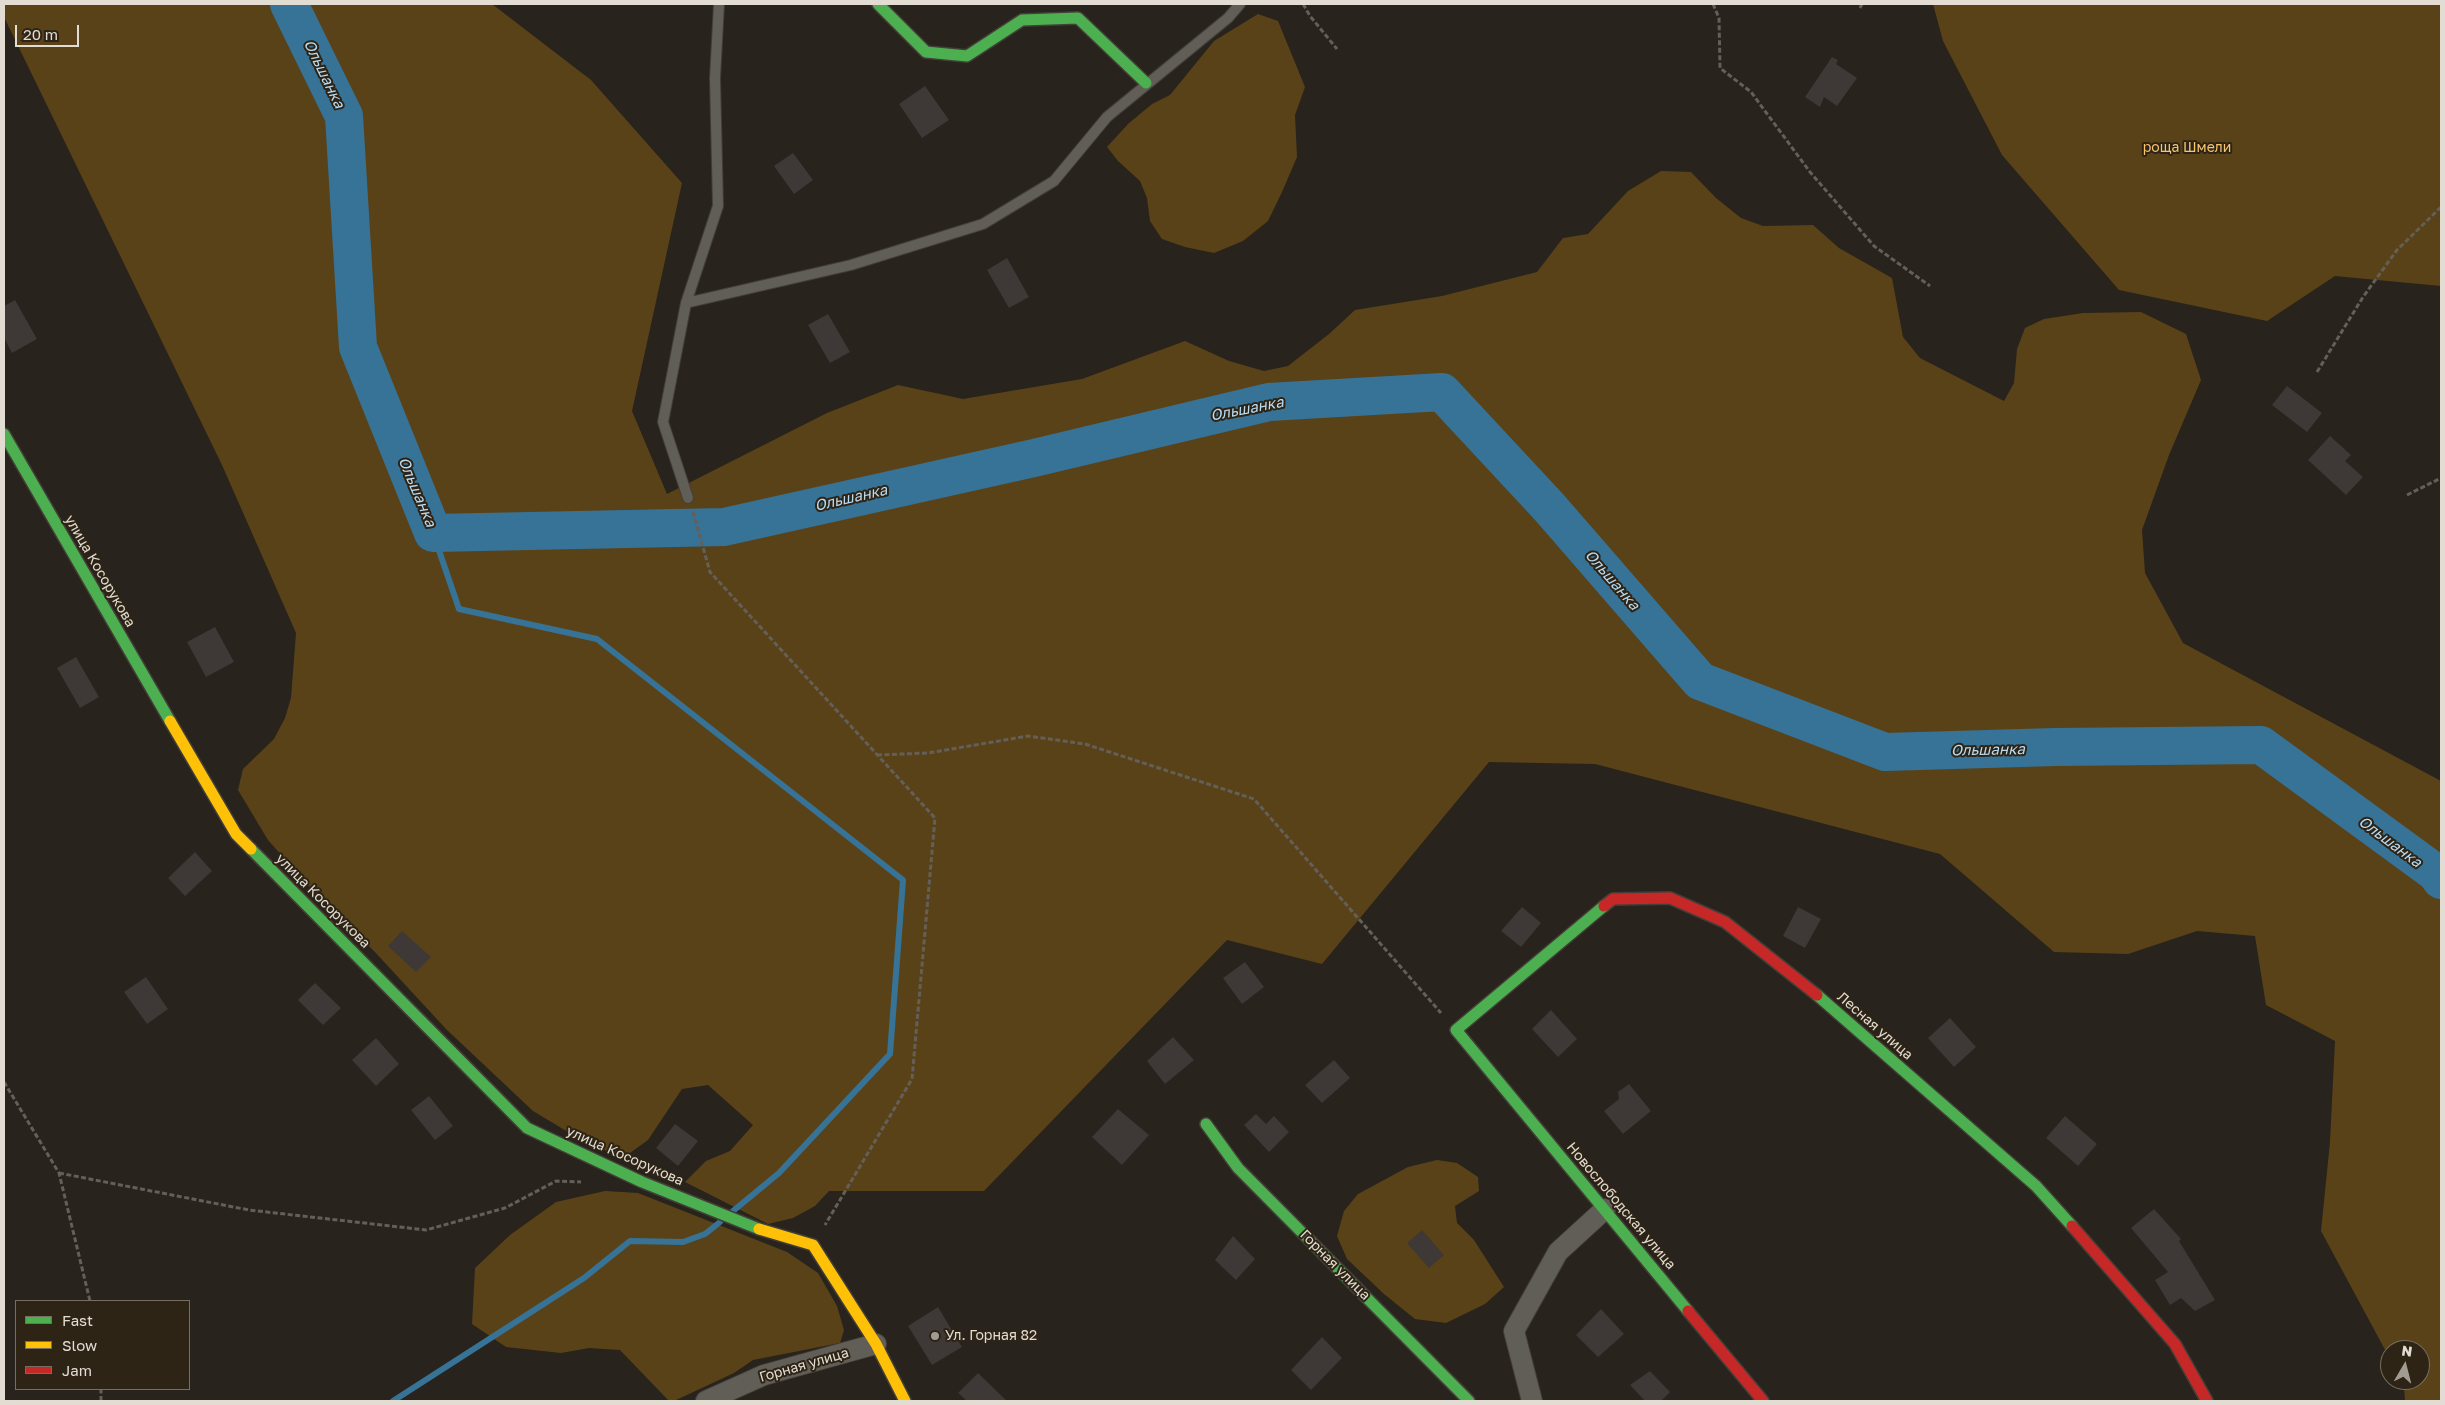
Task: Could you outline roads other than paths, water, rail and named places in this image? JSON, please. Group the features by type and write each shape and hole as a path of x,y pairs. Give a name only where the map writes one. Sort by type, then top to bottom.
{"street":[{"path":"878,4 926,52 967,56 1022,20 1078,18 1146,83"},
{"name":"улица Косорукова","path":"4,434 236,834 527,1128 642,1182 772,1234 813,1245 876,1344"},
{"name":"Лесная улица","path":"1456,1030 1613,899 1670,898 1725,922 1799,979 2036,1186 2175,1344 2207,1401"},
{"name":"Новослободская улица","path":"1456,1030 1763,1401"},
{"name":"Горная улица","path":"1206,1124 1238,1168 1469,1401"},
{"path":"1532,1401 1514,1330 1558,1252 1605,1209"},
{"path":"876,1344 905,1401"},
{"name":"Горная улица","path":"706,1401 764,1375 876,1344"}],"lane":[{"path":"688,498 663,422 686,303 718,206 715,78 718,4"},
{"path":"686,303 851,265 983,224 1054,181 1107,117 1146,83 1228,18 1240,4"}],"waterway":[{"name":"Ольшанка","path":"289,4 344,116 358,347 433,533 724,527 1034,458 1269,402 1442,392 1549,507 1700,681 1885,752 2055,747 2261,745 2436,873 2441,880"},
{"path":"433,533 459,609 597,639 903,880 890,1054 779,1173 733,1211"},
{"path":"393,1401 584,1278 630,1241 683,1242 705,1234 720,1222"}],"place":[{"name":"Ул. Горная 82","path":"935,1336"}],"park label":[{"name":"роща Шмели","path":"2187,148"}]}
